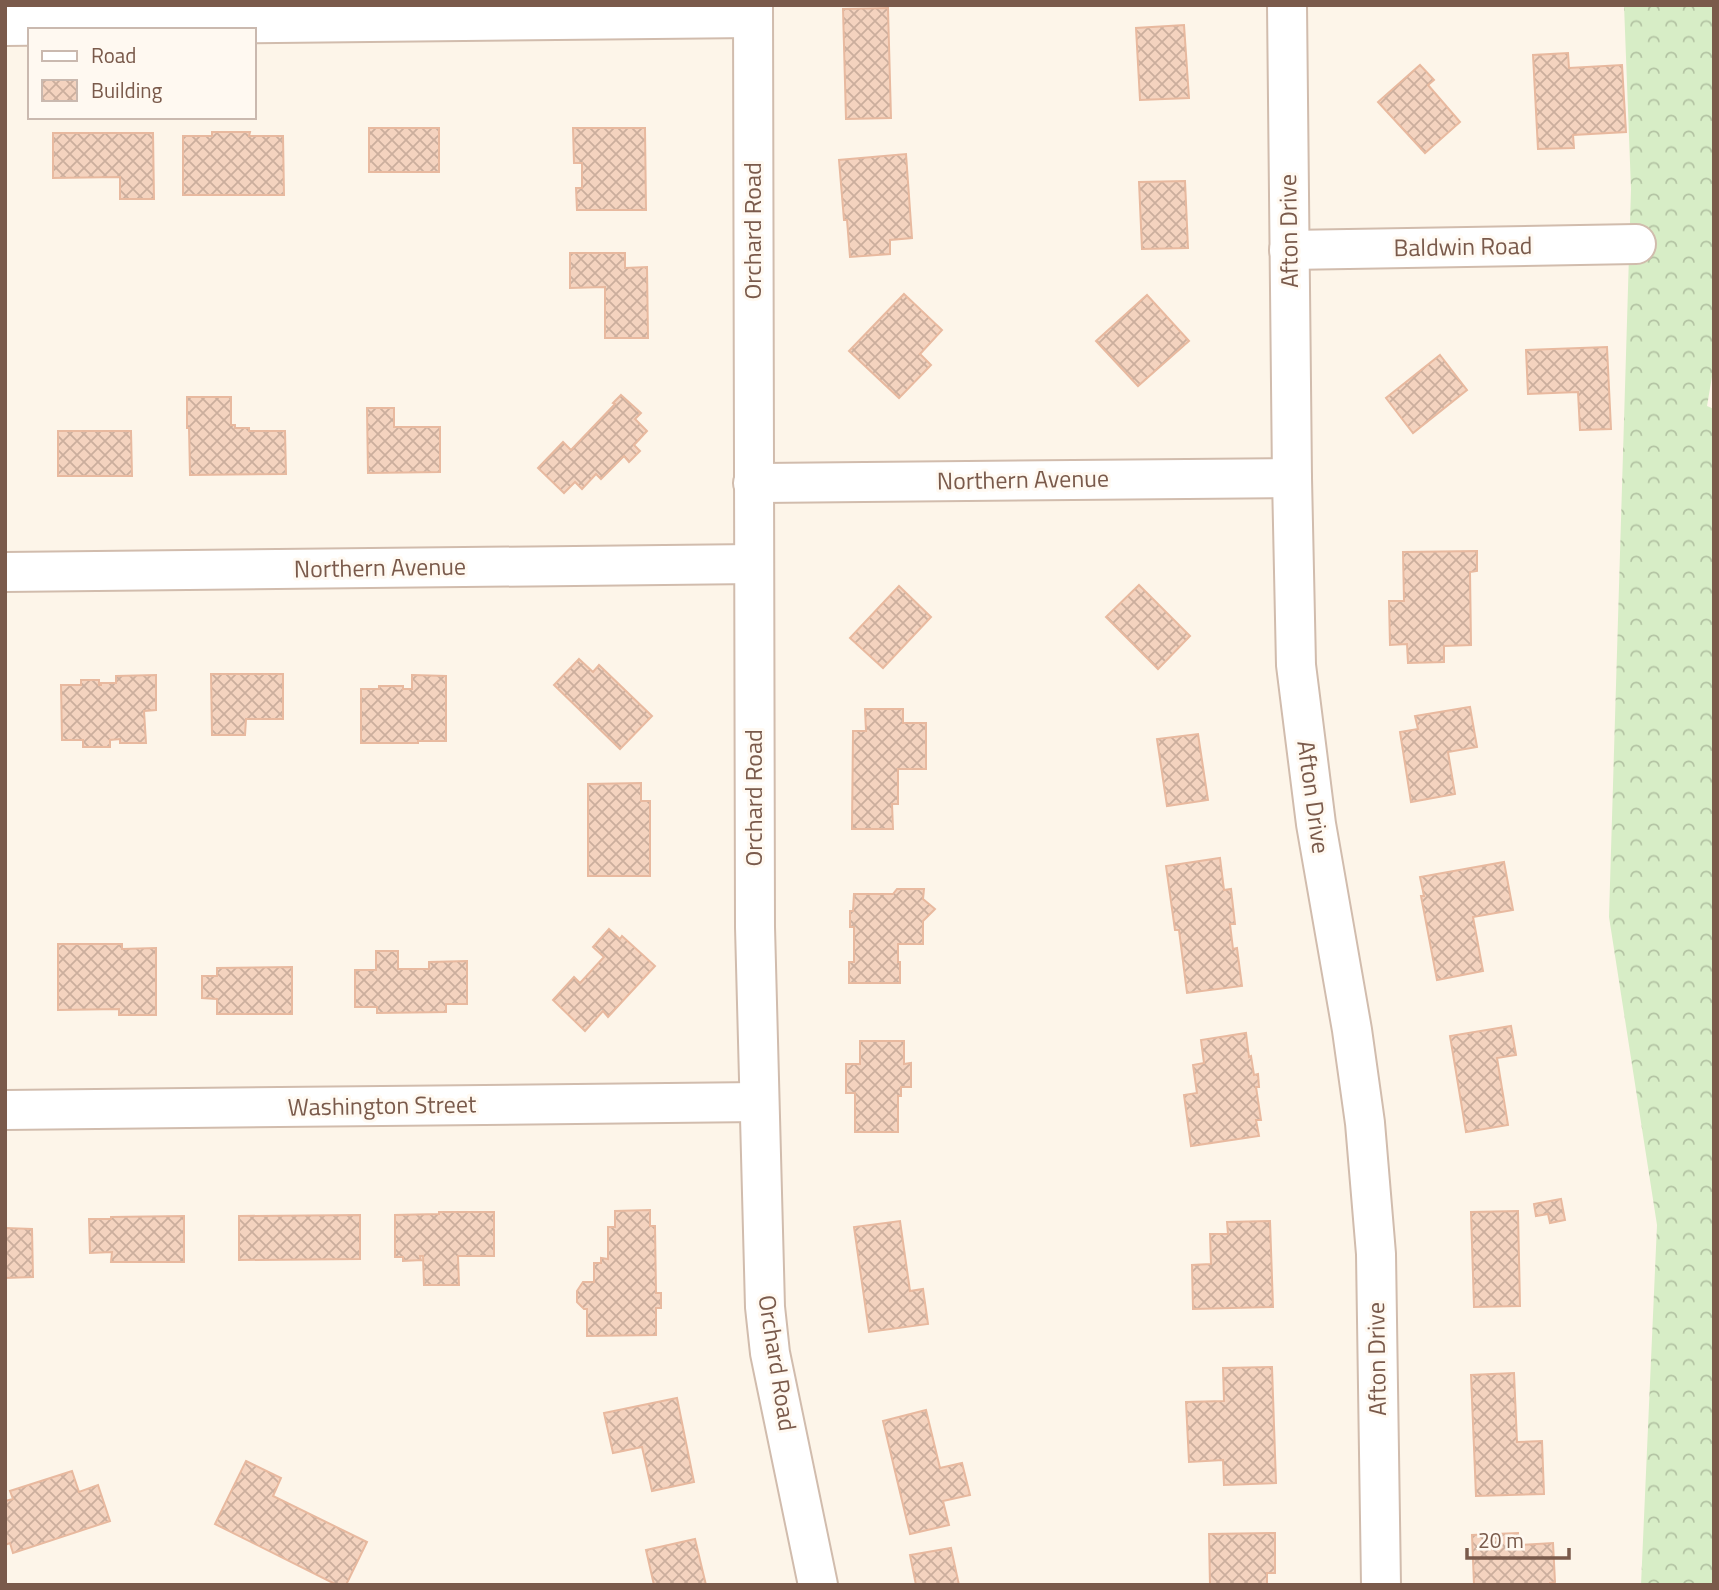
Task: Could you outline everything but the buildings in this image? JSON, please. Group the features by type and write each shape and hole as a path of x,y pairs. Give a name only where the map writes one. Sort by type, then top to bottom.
{"street":[{"name":"Afton Drive","path":"1287,5 1296,665 1316,824 1352,1030 1363,1110 1376,1254 1381,1585"},
{"path":"5,26 752,12"},
{"name":"Orchard Road","path":"752,12 755,913 765,1307 770,1353 818,1585"},
{"name":"Baldwin Road","path":"1289,250 1636,244"},
{"name":"Northern Avenue","path":"754,483 1292,478"},
{"name":"Northern Avenue","path":"5,572 754,564"},
{"name":"Washington Street","path":"5,1111 759,1102"}],"green space":[{"path":"1624,5 1714,5 1714,365 1707,406 1714,409 1714,1585 1641,1585 1657,1225 1609,917 1631,189"}]}
